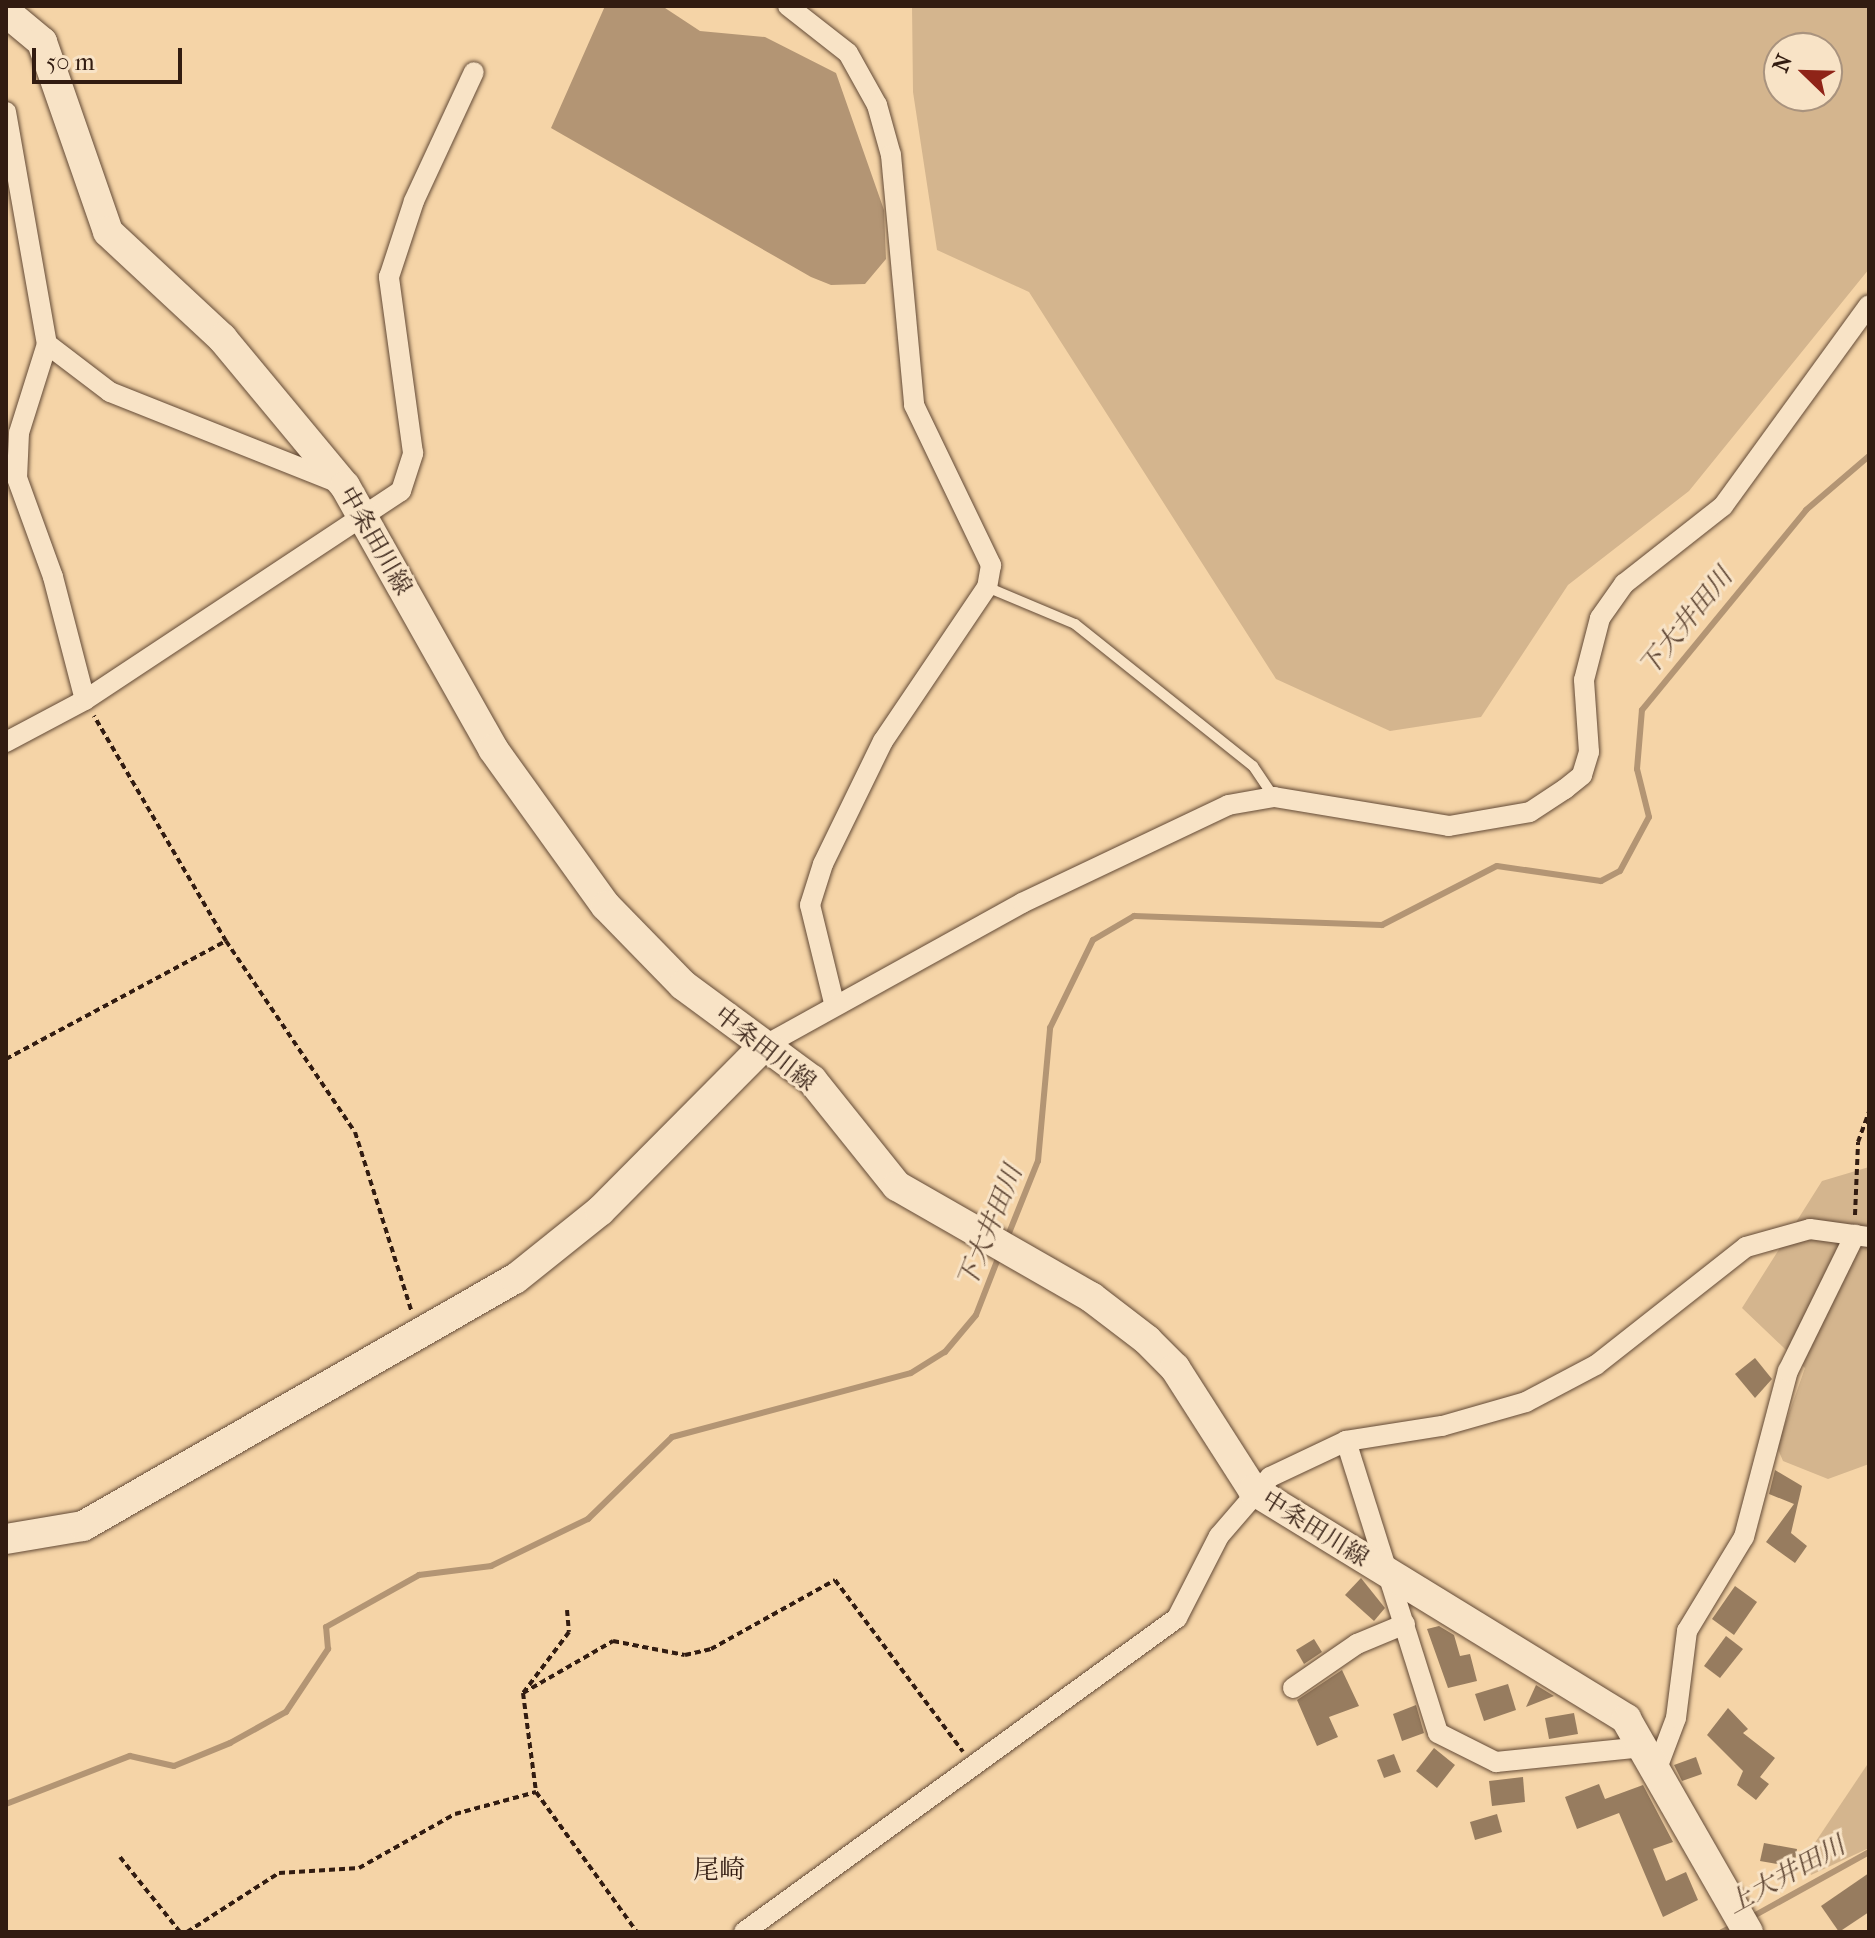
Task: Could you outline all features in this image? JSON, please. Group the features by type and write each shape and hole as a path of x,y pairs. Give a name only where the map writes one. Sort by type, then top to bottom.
{"main road":[{"name":"中条田川線","path":"6,12 48,55 108,232 222,338 345,486 493,749 606,906 683,985 812,1080 897,1186 1091,1297 1147,1340 1175,1368 1253,1490 1578,1686 1626,1719 1748,1932"},
{"path":"6,1539 83,1526 420,1337 515,1279 600,1211 764,1046"}],"street":[{"path":"788,6 848,53 877,105 891,155 914,405 991,565 987,587 883,741 823,864 810,905 834,1003"},
{"path":"6,742 85,700 360,513 401,491 409,477 413,453 389,277 414,201 474,72"},
{"path":"6,112 47,344 19,433 17,478 53,577 85,700"},
{"path":"764,1046 834,1003 1228,805 1274,797 1449,826 1530,812 1565,789 1582,775 1589,752 1584,680 1600,618 1624,584 1723,506 1869,305"},
{"path":"47,344 110,392 345,486"},
{"path":"744,1932 1177,1618 1219,1536 1253,1490 1346,1441 1442,1426 1526,1402 1596,1365 1746,1247 1810,1229 1862,1236 1788,1371 1744,1537 1687,1631 1676,1718 1650,1759 1519,1762 1473,1754 1438,1733 1346,1441"},
{"path":"1293,1688 1357,1644 1405,1624"}],"lane":[{"path":"987,587 1075,624 1253,766 1274,797"}],"path":[{"path":"85,700 226,941 355,1132 420,1337"},
{"path":"6,1059 226,941"},
{"path":"1862,1236 1858,1142 1869,1112"},
{"path":"523,1693 613,1641 685,1655 711,1649 835,1580 974,1768"},
{"path":"567,1610 569,1632 523,1693 536,1792 637,1932"},
{"path":"187,1932 279,1873 359,1868 455,1814 536,1792"},
{"path":"120,1857 180,1932"}],"shaded area":[{"path":"605,6 662,6 700,31 765,37 836,73 884,210 886,259 865,284 831,285 811,277 551,128"},
{"path":"912,6 1869,6 1869,269 1689,491 1568,585 1481,717 1390,731 1276,679 1029,292 937,250 913,92"},
{"path":"1869,1167 1869,1464 1828,1479 1783,1461 1777,1447 1805,1368 1742,1308 1822,1181"},
{"path":"1869,1762 1869,1848 1811,1875 1806,1856"}],"building":[{"path":"1755,1358 1772,1379 1755,1398 1735,1374"},
{"path":"1775,1470 1802,1486 1791,1533 1807,1546 1795,1563 1766,1542 1794,1504 1769,1494"},
{"path":"1361,1578 1385,1608 1374,1621 1345,1595"},
{"path":"1735,1586 1757,1602 1734,1635 1712,1619"},
{"path":"1439,1626 1454,1635 1460,1656 1470,1654 1477,1681 1448,1688 1427,1629"},
{"path":"1726,1636 1743,1649 1720,1678 1704,1666"},
{"path":"1314,1639 1322,1652 1304,1664 1296,1650"},
{"path":"1342,1670 1359,1706 1329,1717 1338,1737 1317,1746 1297,1700"},
{"path":"1508,1684 1516,1710 1484,1721 1475,1694"},
{"path":"1536,1685 1554,1696 1526,1707"},
{"path":"1416,1705 1424,1733 1402,1741 1393,1714"},
{"path":"1728,1708 1748,1729 1743,1733 1775,1758 1760,1777 1769,1784 1756,1800 1737,1785 1743,1771 1707,1735"},
{"path":"1574,1713 1578,1734 1549,1739 1545,1718"},
{"path":"1434,1748 1455,1765 1437,1788 1416,1771"},
{"path":"1394,1754 1401,1772 1384,1778 1377,1760"},
{"path":"1696,1757 1702,1774 1682,1781 1674,1765"},
{"path":"1523,1777 1525,1802 1492,1806 1489,1781"},
{"path":"1599,1784 1605,1799 1643,1785 1673,1842 1653,1849 1666,1881 1686,1872 1698,1900 1663,1917 1619,1813 1577,1829 1565,1797"},
{"path":"1497,1814 1502,1832 1475,1840 1470,1822"},
{"path":"1764,1843 1797,1849 1794,1867 1760,1861"},
{"path":"1869,1873 1869,1912 1839,1932 1821,1906"}],"waterway":[{"name":"下大井田川","path":"1007,1238 1038,1161 1050,1028 1093,940 1134,916 1382,925 1497,866 1601,881 1620,871 1649,817 1637,769 1642,710 1806,510 1869,456"},
{"name":"下大井田川","path":"6,1804 130,1756 174,1766 230,1743 286,1712 328,1649 326,1627 419,1575 491,1566 588,1519 672,1437 911,1373 945,1352 976,1315 999,1256"},
{"name":"上大井田川","path":"1750,1918 1869,1852"},
{"name":"上大井田川","path":"1722,1932 1736,1925"}],"district":[{"name":"尾崎","path":"719,1870"}]}
